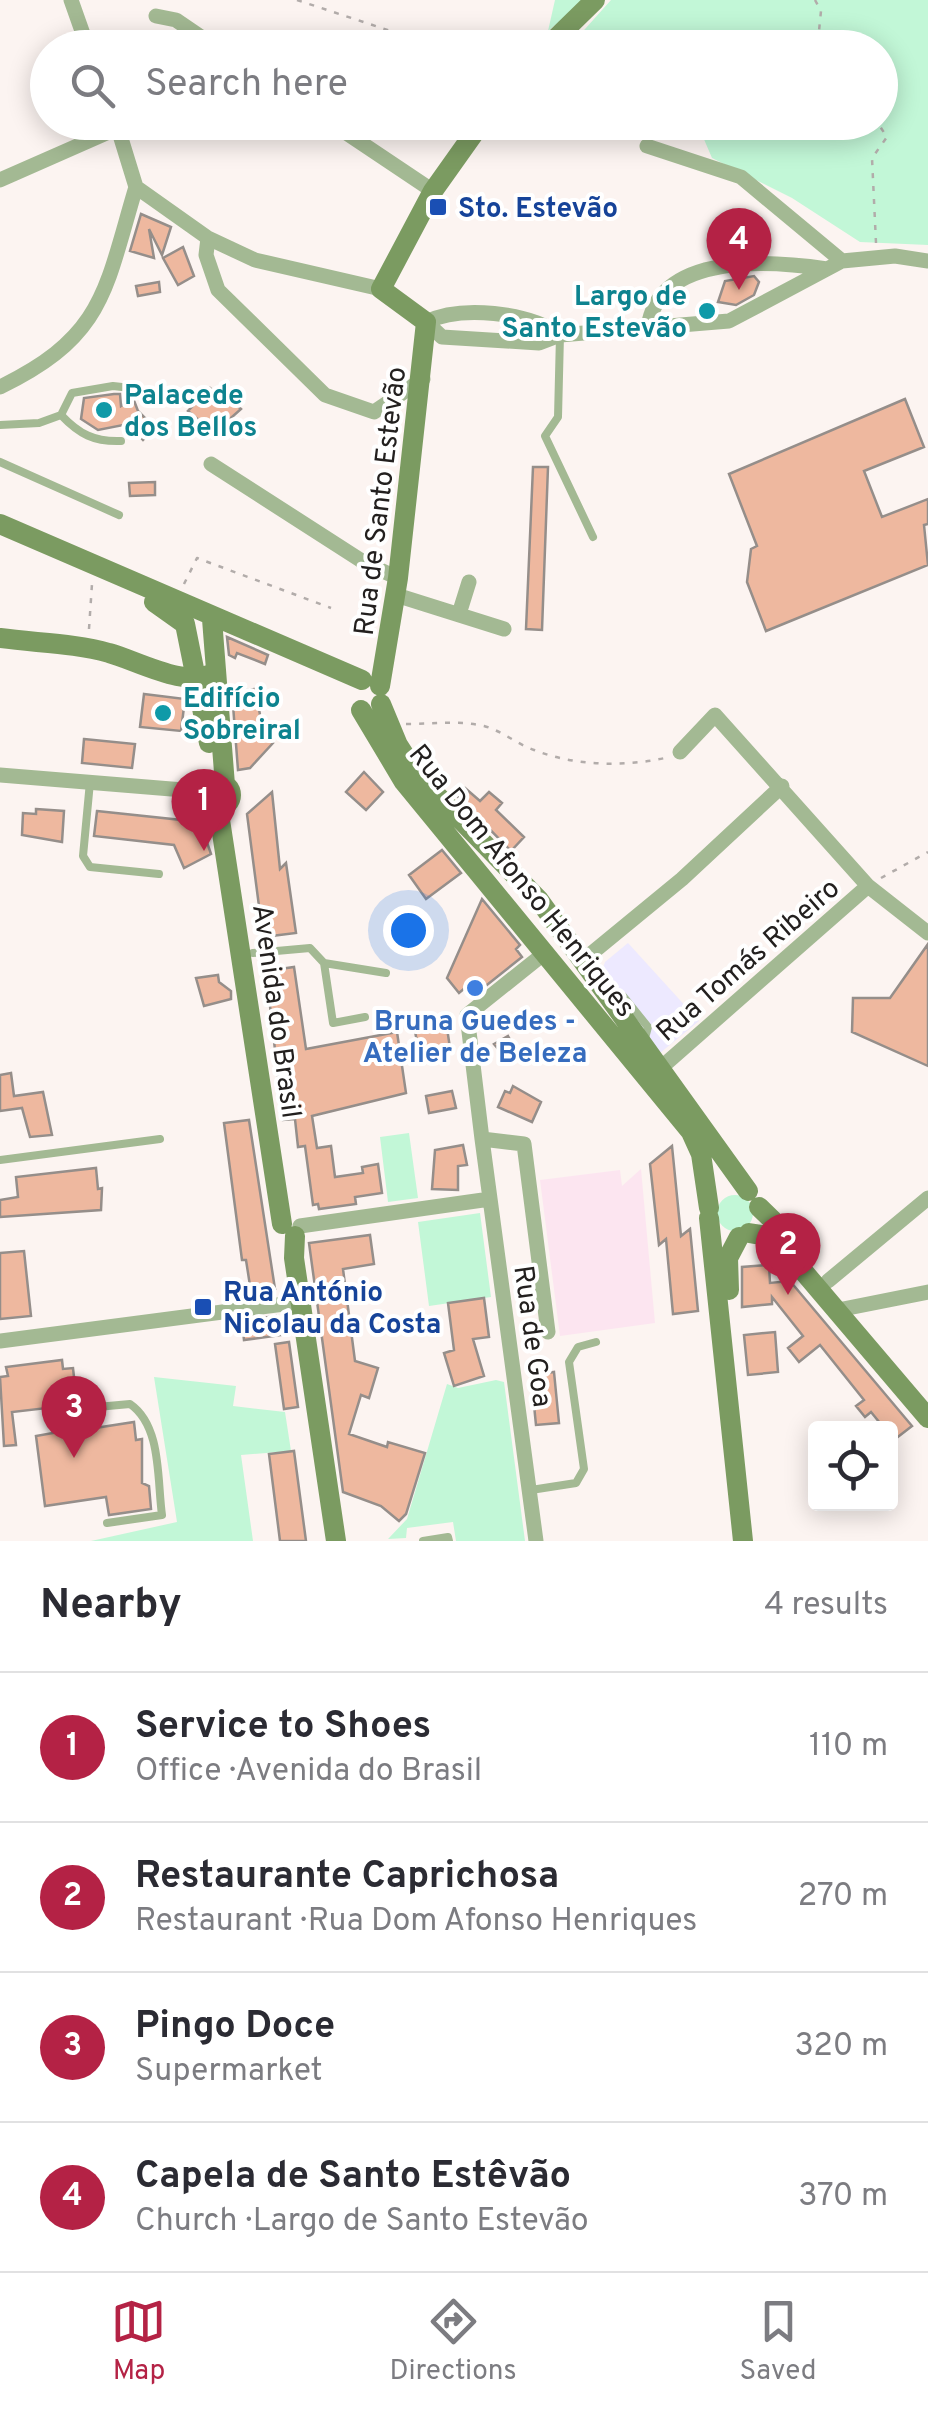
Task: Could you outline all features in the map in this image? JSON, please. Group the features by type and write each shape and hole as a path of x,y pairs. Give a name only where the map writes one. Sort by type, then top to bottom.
{"street":[{"path":"71,0 82,30"},
{"path":"564,30 595,0"},
{"path":"156,16 176,20 191,30"},
{"path":"0,180 85,140"},
{"path":"0,388 34,370 77,336 98,309 136,187 122,140"},
{"path":"357,140 433,190"},
{"path":"381,289 433,190 469,140"},
{"path":"646,146 741,176 842,261"},
{"path":"136,187 208,238 255,260 381,289 442,337 539,343 560,335 729,321 842,261 928,262"},
{"path":"208,238 206,255 218,290 325,395 374,412 422,379"},
{"path":"648,326 670,289 715,264 762,262 827,269"},
{"path":"426,322 446,312 503,317 541,321 560,335"},
{"name":"Rua de Santo Estevão","path":"371,699 397,587 426,322"},
{"path":"211,464 397,587 504,629"},
{"path":"0,524 176,599 199,618"},
{"path":"0,537 165,607 234,628 242,636 371,699"},
{"path":"459,614 469,582"},
{"name":"Avenida do Brasil","path":"199,618 199,670 291,1228 292,1303 324,1541"},
{"path":"0,626 108,642 199,670"},
{"path":"0,638 104,651 199,670"},
{"name":"Rua Dom Afonso Henriques","path":"371,699 418,776 539,900 582,976 654,1074 753,1199 828,1281 843,1309 928,1418"},
{"name":"Rua Dom Afonso Henriques","path":"371,699 404,782 544,949 606,997 642,1046 654,1074 699,1146 709,1213 724,1236 775,1240 928,1404"},
{"path":"680,752 716,715 868,886 928,933"},
{"path":"0,775 218,794"},
{"path":"582,976 782,786"},
{"name":"Avenida do Brasil","path":"218,794 235,824 336,1541"},
{"name":"Rua Tomás Ribeiro","path":"654,1074 868,886"},
{"path":"544,949 548,934 560,932"},
{"name":"Rua de Goa","path":"536,1541 467,1015 544,949"},
{"path":"482,1138 524,1144 548,1332"},
{"path":"743,1541 709,1213 724,1189 753,1199 758,1222 744,1235 727,1268 755,1541"},
{"path":"828,1281 928,1198"},
{"path":"291,1228 490,1199"},
{"path":"843,1309 928,1292"},
{"path":"0,1341 292,1303"}],"lane":[{"path":"560,335 558,418 545,436 592,537"},
{"path":"0,426 39,423 61,415 72,393 114,386 140,389"},
{"path":"61,415 76,431 100,442 120,442"},
{"path":"0,462 119,514"},
{"path":"90,782 82,856 90,867 159,874"},
{"path":"252,954 310,948 324,964 333,1023 366,1017"},
{"path":"324,964 386,973"},
{"path":"0,1160 160,1139"},
{"path":"530,1490 576,1483 584,1469 570,1362 578,1346 596,1342"},
{"path":"97,1407 130,1404 142,1412 152,1435 162,1516 108,1523"},
{"path":"423,1541 448,1537 449,1541"}],"path":[{"path":"297,0 388,30"},
{"path":"815,0 821,11 819,30"},
{"path":"877,259 872,158 884,140"},
{"path":"180,592 198,558 331,608"},
{"path":"89,629 92,584"},
{"path":"371,699 474,724 535,750 590,763 639,764 680,752"},
{"path":"868,886 928,852"}],"shaded area":[{"path":"628,943 699,1021 660,1053 600,977 605,962"},
{"path":"641,1169 655,1323 560,1336 540,1180 620,1170 622,1186"}],"green space":[{"path":"555,0 586,0 549,30"},
{"path":"611,0 928,0 928,245 860,242 792,198 712,158 704,140 898,140 898,30 584,30"},
{"path":"409,1133 418,1198 388,1202 380,1137"},
{"path":"735,1195 748,1200 753,1213 748,1226 735,1231 722,1226 717,1213 722,1200"},
{"path":"480,1213 491,1297 429,1306 418,1222"},
{"path":"154,1377 236,1386 233,1406 285,1412 291,1451 241,1455 253,1541 91,1541 177,1522"},
{"path":"496,1380 504,1382 525,1541 456,1541 453,1522 407,1528 406,1538 388,1539 407,1519 447,1384 458,1388"}],"building":[{"path":"141,214 171,227 162,255 149,229 154,258 130,251"},
{"path":"183,247 194,276 178,285 163,258"},
{"path":"754,276 759,282 754,295 736,305 718,302 725,281"},
{"path":"159,282 160,292 138,296 136,286"},
{"path":"210,388 218,388 241,409 214,433 188,411"},
{"name":"Palacede dos Bellos","path":"120,394 121,406 133,398 138,411 155,428 143,440 128,424 98,430 81,419 84,398"},
{"path":"905,399 924,447 864,471 882,517 928,499 928,524 924,525 928,565 766,631 747,582 751,549 757,546 729,474"},
{"path":"533,467 548,467 542,630 526,629"},
{"path":"155,482 155,495 130,496 129,483"},
{"path":"227,637 268,655 265,664 237,653 235,658 229,655"},
{"path":"255,689 263,730 273,743 250,768 238,770 232,692"},
{"name":"Edifício Sobreiral","path":"144,694 185,699 181,731 140,727"},
{"path":"84,739 135,744 132,768 82,763"},
{"path":"364,772 383,792 366,810 346,792"},
{"path":"465,788 480,801 489,792 502,803 496,810 524,837 511,851 458,797"},
{"path":"272,792 280,869 286,863 296,933 263,937 247,814"},
{"path":"36,809 64,811 62,842 22,835 23,813 36,814"},
{"path":"97,811 200,822 211,854 184,868 174,845 94,836"},
{"path":"442,850 461,873 426,899 409,875"},
{"path":"482,899 520,945 516,949 522,957 473,996 466,987 459,993 447,978"},
{"path":"928,944 928,1066 852,1032 853,998 890,998"},
{"path":"294,967 306,1049 397,1032 406,1093 312,1116 317,1148 331,1146 335,1177 363,1173 362,1167 378,1164 382,1193 355,1197 356,1204 319,1209 318,1204 313,1205 305,1146 298,1147 295,1119 283,1120 266,971"},
{"path":"218,975 219,982 231,991 231,999 204,1006 196,978"},
{"path":"447,1028 450,1048 419,1053 415,1031"},
{"path":"508,1036 520,1057 510,1063 494,1044"},
{"path":"11,1073 14,1096 43,1092 52,1135 30,1137 22,1108 0,1111 0,1075"},
{"path":"513,1086 541,1102 532,1122 498,1107 505,1091 510,1093"},
{"path":"452,1091 456,1108 429,1113 426,1096"},
{"path":"249,1120 275,1289 251,1292 246,1260 242,1260 224,1123"},
{"path":"463,1145 467,1165 458,1166 458,1190 432,1189 435,1150"},
{"path":"672,1146 681,1236 690,1229 698,1311 673,1314 666,1239 659,1245 650,1164"},
{"path":"96,1168 98,1189 102,1188 101,1210 0,1217 0,1200 18,1197 16,1177"},
{"path":"370,1235 374,1264 343,1269 355,1361 378,1368 369,1398 361,1395 349,1434 387,1447 388,1442 425,1453 406,1514 399,1521 381,1506 343,1492 309,1243"},
{"path":"24,1251 31,1316 0,1319 0,1253"},
{"path":"769,1265 770,1283 790,1281 912,1426 898,1437 898,1421 878,1421 871,1412 865,1417 856,1406 864,1400 820,1345 799,1362 788,1348 803,1336 772,1297 772,1304 742,1307 742,1267"},
{"path":"484,1298 489,1337 473,1339 484,1376 454,1386 444,1353 454,1350 448,1303"},
{"path":"276,1316 281,1335 244,1340 242,1321"},
{"path":"775,1332 778,1372 748,1375 744,1335"},
{"path":"289,1342 298,1407 284,1409 275,1344"},
{"path":"62,1360 63,1369 73,1368 76,1395 55,1398 56,1407 12,1412 16,1445 4,1446 0,1377 8,1376 6,1367"},
{"path":"554,1372 559,1423 536,1425 531,1375"},
{"path":"94,1415 95,1428 134,1422 136,1440 142,1439 142,1483 149,1486 151,1509 109,1515 106,1497 45,1506 36,1436 53,1433 52,1420"},
{"path":"294,1451 306,1541 280,1541 269,1454"}],"place":[{"name":"Sto. Estevão","path":"438,207"},
{"name":"Capela de Santo Estêvão","path":"739,290"},
{"name":"Largo de Santo Estevão","path":"707,311"},
{"name":"Palacede dos Bellos","path":"104,410"},
{"name":"Edifício Sobreiral","path":"163,713"},
{"name":"Service to Shoes","path":"204,851"},
{"name":"Bruna Guedes - Atelier de Beleza","path":"475,988"},
{"name":"Restaurante Caprichosa","path":"788,1295"},
{"name":"Rua António Nicolau da Costa","path":"203,1307"},
{"name":"Pingo Doce","path":"74,1458"}]}
